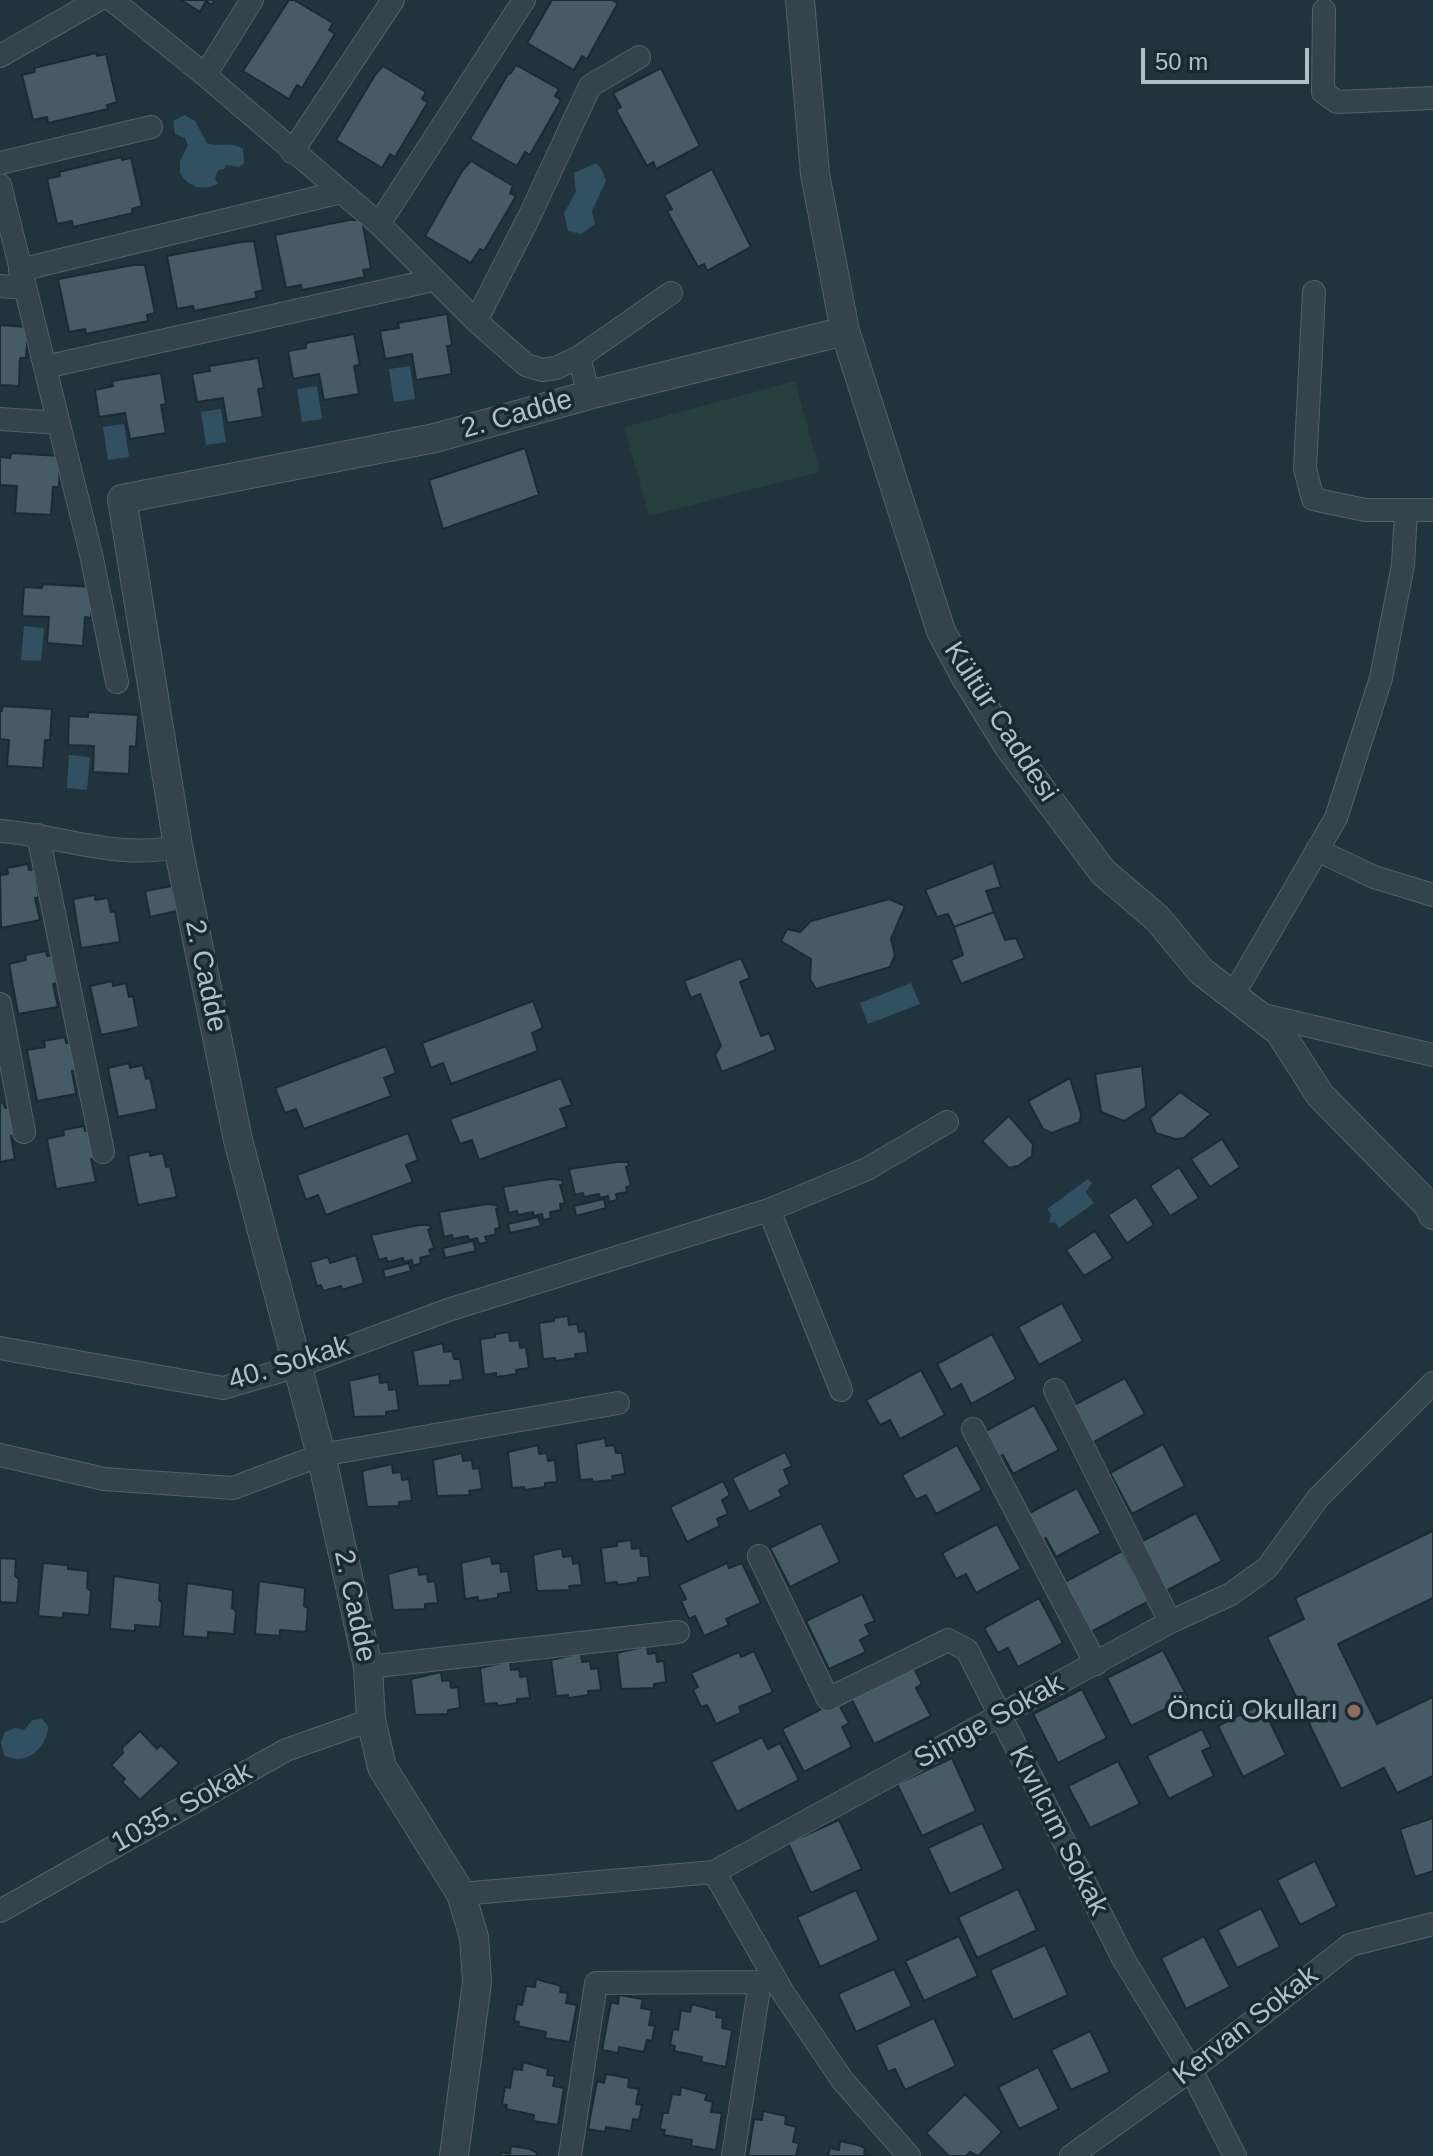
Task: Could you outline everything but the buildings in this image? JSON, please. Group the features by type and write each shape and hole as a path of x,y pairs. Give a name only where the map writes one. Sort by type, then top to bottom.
{"street":[{"path":"0,56 98,0"},
{"path":"112,0 379,224 433,280 526,365 542,370 556,368 579,357 671,293"},
{"path":"205,75 252,0"},
{"path":"292,152 393,0"},
{"path":"379,224 524,0"},
{"name":"Kültür Caddesi","path":"800,0 815,174 845,331 941,631 1009,747 1103,872 1157,918 1201,971 1279,1031 1320,1095 1429,1206 1433,1215"},
{"path":"1324,10 1323,92 1337,102 1433,98"},
{"path":"476,321 590,86 639,57"},
{"path":"0,163 151,127"},
{"path":"0,185 91,554 117,682"},
{"path":"0,286 341,192"},
{"path":"45,367 433,280"},
{"path":"1314,292 1305,469 1313,499 1365,510 1433,510"},
{"name":"2. Cadde","path":"454,2156 477,1982 474,1937 461,1894 382,1767 371,1720 368,1667 321,1455 238,1140 178,846 122,499 435,438 589,395 845,331"},
{"path":"579,357 589,395"},
{"path":"0,419 59,423"},
{"path":"1406,512 1403,565 1381,678 1336,818 1317,850 1243,1004 1433,1055"},
{"path":"0,831 135,852 178,846"},
{"path":"38,835 103,1152"},
{"path":"1317,850 1374,877 1433,895"},
{"path":"0,1004 24,1132"},
{"name":"40. Sokak","path":"0,1348 223,1388 298,1366 448,1310 769,1210 867,1169 947,1122"},
{"path":"769,1210 841,1390"},
{"name":"Simge Sokak","path":"461,1894 714,1872 1170,1622 1231,1594 1267,1568 1318,1498 1433,1383"},
{"path":"1055,1390 1170,1622"},
{"path":"0,1455 104,1479 233,1488 321,1455 618,1403"},
{"path":"973,1429 1096,1664"},
{"name":"Kıvılcım Sokak","path":"759,1556 828,1699 948,1640 967,1650 1124,1960 1191,2070 1235,2156"},
{"path":"368,1667 678,1632"},
{"name":"1035. Sokak","path":"0,1911 286,1750 371,1720"},
{"path":"714,1872 782,1991 843,2081 909,2156"},
{"name":"Kervan Sokak","path":"1071,2156 1191,2070 1350,1945 1433,1924"},
{"path":"570,2156 596,1983 760,1982 733,2156"}],"green space":[{"path":"795,381 820,472 649,516 624,427"}],"water":[{"path":"185,115 195,121 207,143 234,145 243,149 244,163 239,167 226,165 218,170 215,179 218,184 196,187 180,173 180,161 188,145 185,138 175,134 173,121"},
{"path":"596,163 606,181 592,211 595,224 581,234 568,231 564,213 576,192 574,173"},
{"path":"410,366 415,399 394,402 389,369"},
{"path":"317,386 322,419 302,422 297,389"},
{"path":"221,409 226,442 206,445 201,412"},
{"path":"124,424 129,457 108,460 103,427"},
{"path":"24,626 44,628 41,661 21,660"},
{"path":"69,755 90,757 87,790 67,788"},
{"path":"911,983 920,1004 868,1024 860,1003"},
{"path":"1088,1179 1092,1183 1086,1192 1094,1203 1059,1228 1056,1223 1049,1222 1051,1214 1047,1209"},
{"path":"42,1719 48,1726 40,1748 20,1759 4,1755 1,1742 5,1732 15,1728 24,1730 32,1720"}],"place":[{"name":"Öncü Okulları","path":"1354,1711"}]}
